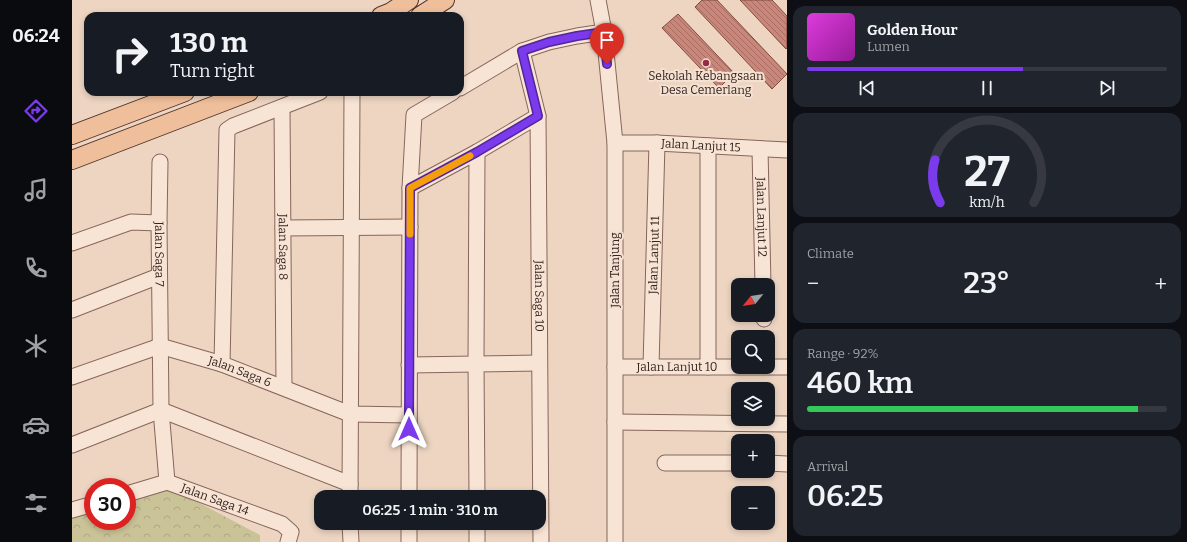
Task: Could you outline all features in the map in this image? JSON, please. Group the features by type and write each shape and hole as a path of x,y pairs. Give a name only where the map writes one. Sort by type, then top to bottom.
{"main road":[{"path":"391,12 409,0"},
{"path":"426,12 445,0"},
{"path":"72,135 175,96"},
{"path":"72,160 239,96"}],"street":[{"name":"Jalan Tanjung","path":"598,0 604,32 615,143 615,542"},
{"path":"464,86 522,51 549,42 604,32"},
{"name":"Jalan Saga 10","path":"522,51 538,116 541,542"},
{"path":"222,364 227,130 233,126 310,96"},
{"path":"350,490 352,96"},
{"path":"409,490 410,188 414,115 446,96"},
{"name":"Jalan Saga 8","path":"282,107 284,387"},
{"path":"410,188 477,152 538,116"},
{"name":"Jalan Lanjut 15","path":"615,143 657,143 787,150"},
{"name":"Jalan Lanjut 11","path":"650,367 657,143"},
{"path":"708,146 708,367"},
{"name":"Jalan Lanjut 12","path":"760,148 763,278"},
{"path":"477,152 477,490"},
{"name":"Jalan Saga 7","path":"160,162 159,276 161,410 167,482"},
{"path":"72,243 131,222 159,223"},
{"path":"283,228 410,227"},
{"path":"72,310 159,276"},
{"path":"72,377 160,346"},
{"name":"Jalan Saga 6","path":"160,346 222,364 350,414 409,415"},
{"path":"409,366 539,363"},
{"name":"Jalan Lanjut 10","path":"615,367 787,367"},
{"path":"72,444 161,410 348,490"},
{"path":"615,422 787,424"},
{"path":"665,463 731,463"},
{"path":"775,463 787,464"},
{"name":"Jalan Saga 14","path":"136,491 167,482 282,524 290,532 288,542"},
{"path":"72,510 84,507"},
{"path":"350,530 350,542"},
{"path":"409,530 409,542"},
{"path":"477,530 477,542"}],"green space":[{"path":"156,480 260,535 260,542 72,542 72,515 84,510 84,530 136,530 136,488"}],"building":[{"path":"702,0 717,0 787,74 772,89 695,7"},
{"path":"740,0 772,0 787,16 786,49"},
{"path":"678,14 734,73 719,88 662,28"}],"slow traffic":[{"path":"410,234 410,188 470,156"}],"place":[{"name":"Sekolah Kebangsaan Desa Cemerlang","path":"706,63"}],"route":[{"path":"409,429 410,188 477,152 538,116 522,51 549,42 604,32 607,64"}]}
